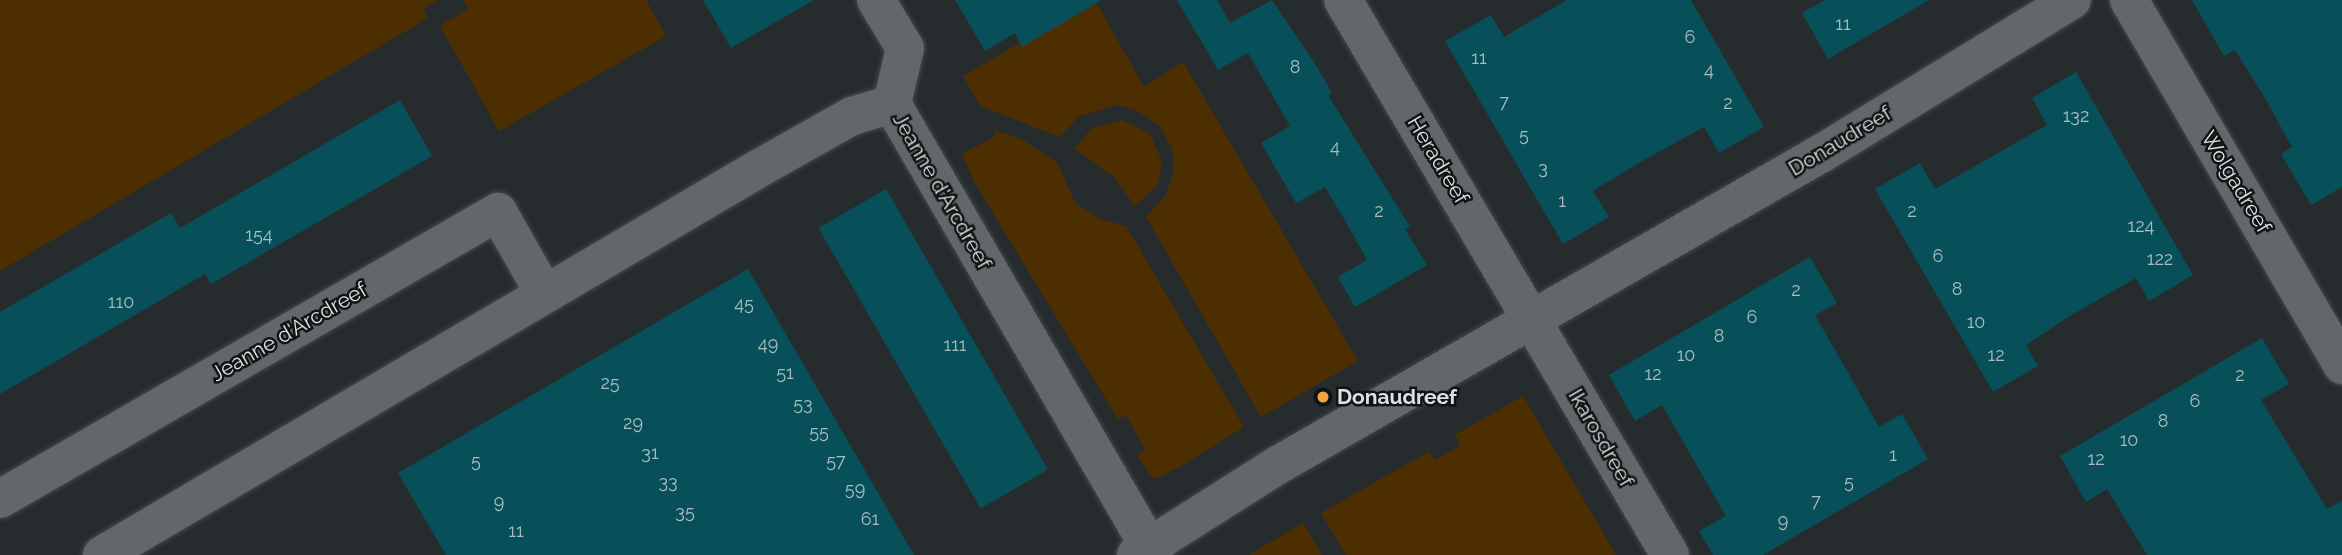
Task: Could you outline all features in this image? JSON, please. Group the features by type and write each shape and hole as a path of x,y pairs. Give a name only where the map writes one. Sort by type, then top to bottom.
{"street":[{"path":"876,0 905,48 892,104"},
{"name":"Heradreef","path":"1343,0 1533,320"},
{"name":"Donaudreef","path":"1146,552 1278,465 1822,153 2072,0"},
{"name":"Wolgadreef","path":"2129,0 2342,365"},
{"name":"Jeanne d'Arcdreef","path":"102,555 544,293 852,116 892,104 1146,552"},
{"name":"Jeanne d'Arcdreef","path":"0,499 498,212 544,293"},
{"name":"Ikarosdreef","path":"1533,320 1670,555"}],"shaded area":[{"path":"0,0 438,0 423,9 428,18 0,271"},
{"path":"464,0 646,0 666,36 499,131 440,26 468,9"},
{"path":"1095,0 1144,87 1183,62 1358,361 1261,417 1146,217 1166,195 1174,171 1172,149 1160,126 1133,109 1115,105 1078,117 1060,137 980,106 963,76"},
{"path":"1122,120 1150,134 1162,161 1158,185 1135,206 1113,176 1074,149 1092,128"},
{"path":"994,130 1023,140 1056,161 1076,204 1100,219 1126,226 1244,427 1183,465 1157,478 1151,476 1137,455 1145,450 1126,415 1118,419 976,185 962,154 996,136"},
{"path":"1523,396 1616,555 1346,555 1321,513 1428,452 1435,460 1460,446 1455,435"},
{"path":"1303,523 1322,555 1249,555"}],"building":[{"path":"703,0 814,0 731,48"},
{"path":"955,0 1102,0 1022,47 1015,33 985,51"},
{"path":"1177,0 1217,0 1230,23 1272,0 1314,62 1332,93 1328,95 1410,227 1405,229 1427,265 1355,307 1338,277 1367,260 1346,222 1325,187 1296,203 1261,143 1290,126 1248,53 1218,70"},
{"path":"1567,0 1691,0 1764,127 1719,153 1704,127 1642,161 1593,191 1609,217 1563,244 1445,41 1491,15 1504,37"},
{"path":"1825,0 1929,0 1828,59 1802,13"},
{"path":"2192,0 2342,0 2342,187 2311,205 2281,154 2292,147 2262,93 2235,50 2224,56"},
{"path":"2076,72 2193,275 2149,301 2136,278 2068,317 2026,345 2038,366 1993,392 1875,189 1920,163 1935,189 2047,125 2032,98"},
{"path":"400,100 432,156 211,284 205,274 0,394 0,312 171,213 180,228"},
{"path":"886,189 1048,470 980,509 818,228"},
{"path":"1810,257 1837,303 1815,315 1879,427 1902,414 1928,459 1763,555 1713,555 1699,531 1726,516 1662,405 1635,421 1609,375"},
{"path":"748,269 914,555 446,555 398,473"},
{"path":"2262,338 2289,384 2261,400 2327,509 2342,501 2342,555 2147,555 2107,489 2086,502 2060,456"}],"place":[{"name":"Donaudreef","path":"1323,397"}]}
